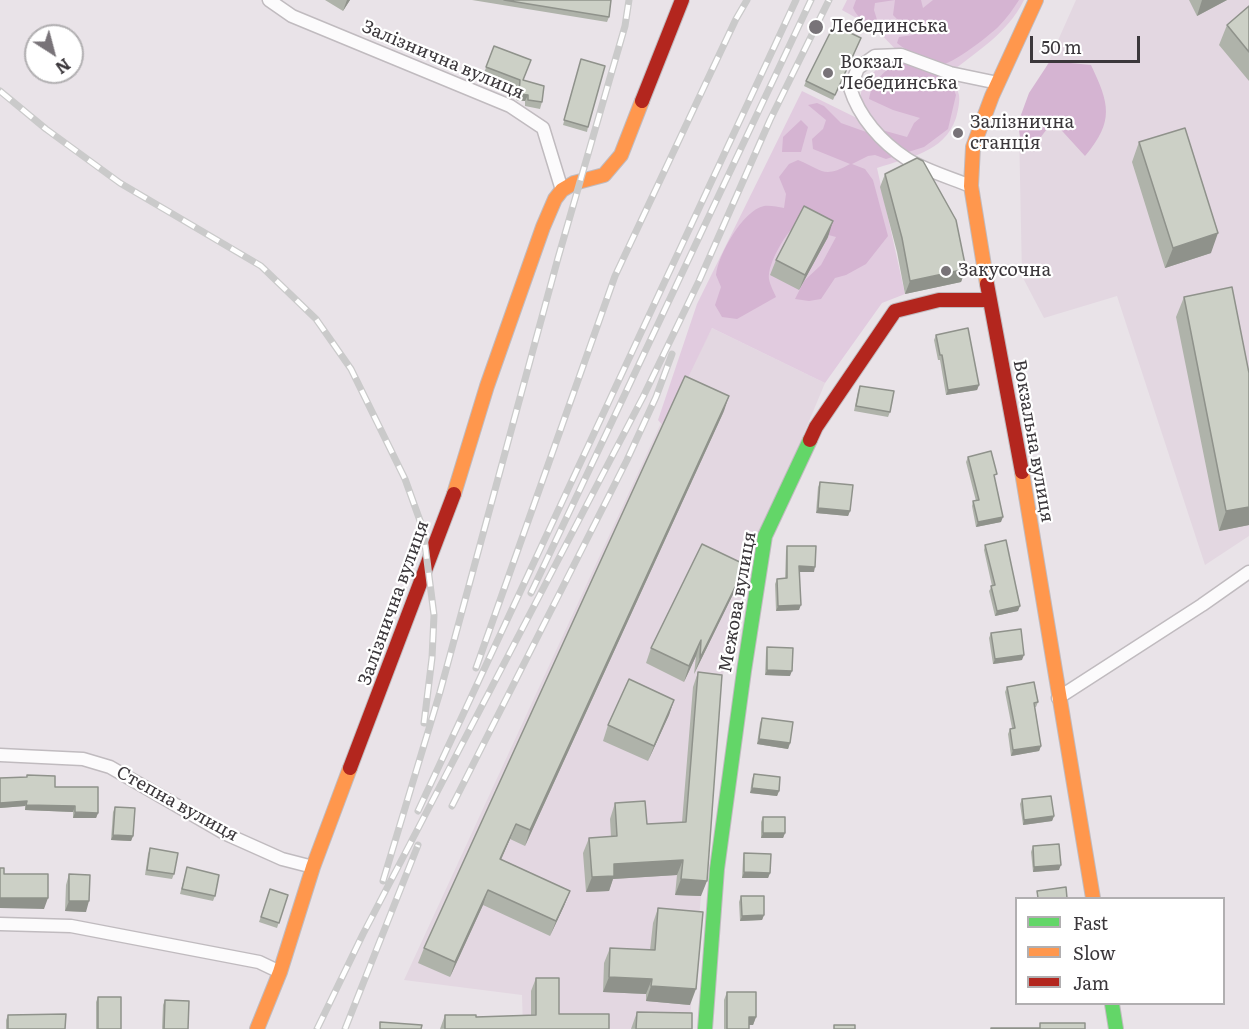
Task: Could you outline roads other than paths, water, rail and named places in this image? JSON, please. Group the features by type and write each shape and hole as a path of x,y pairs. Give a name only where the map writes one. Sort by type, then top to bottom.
{"street":[{"name":"Залізнична вулиця","path":"257,1029 280,972 314,867 459,479 487,386 543,226 555,199 562,190 543,128 510,106 292,16 269,0"},
{"path":"562,190 574,183 604,174 621,155 682,0"},
{"name":"Вокзальна вулиця","path":"1036,0 998,83 973,147 971,186 1093,897"},
{"path":"971,186 908,160 876,134 854,103 850,88 858,68 875,56 884,55 901,55 950,73 998,83"},
{"name":"Межова вулиця","path":"705,1029 717,869 765,536 816,427 895,311 939,300 990,300"},
{"path":"1058,698 1249,572"},
{"name":"Степна вулиця","path":"0,755 83,759 110,767 226,834 282,859 314,867"},
{"path":"0,924 71,926 108,932 259,962 280,972"},
{"path":"1112,1005 1116,1029"}],"railway":[{"path":"383,881 440,692 558,258 625,26 629,0"},
{"path":"476,668 615,276 747,0"},
{"path":"418,811 796,0"},
{"path":"531,593 811,0"},
{"path":"317,1029 363,934 643,397 699,281 770,120 829,0"},
{"path":"0,91 46,129 120,183 261,266 316,319 351,369 405,479 423,529 434,615 432,658 424,723"},
{"path":"452,806 627,460 656,397 672,354"},
{"path":"345,1029 418,845"}],"place":[{"name":"Лебединська","path":"816,27"},
{"name":"Вокзал Лебединська","path":"828,73"},
{"name":"Залізнична станція","path":"958,133"},
{"name":"Закусочна","path":"946,271"}]}
